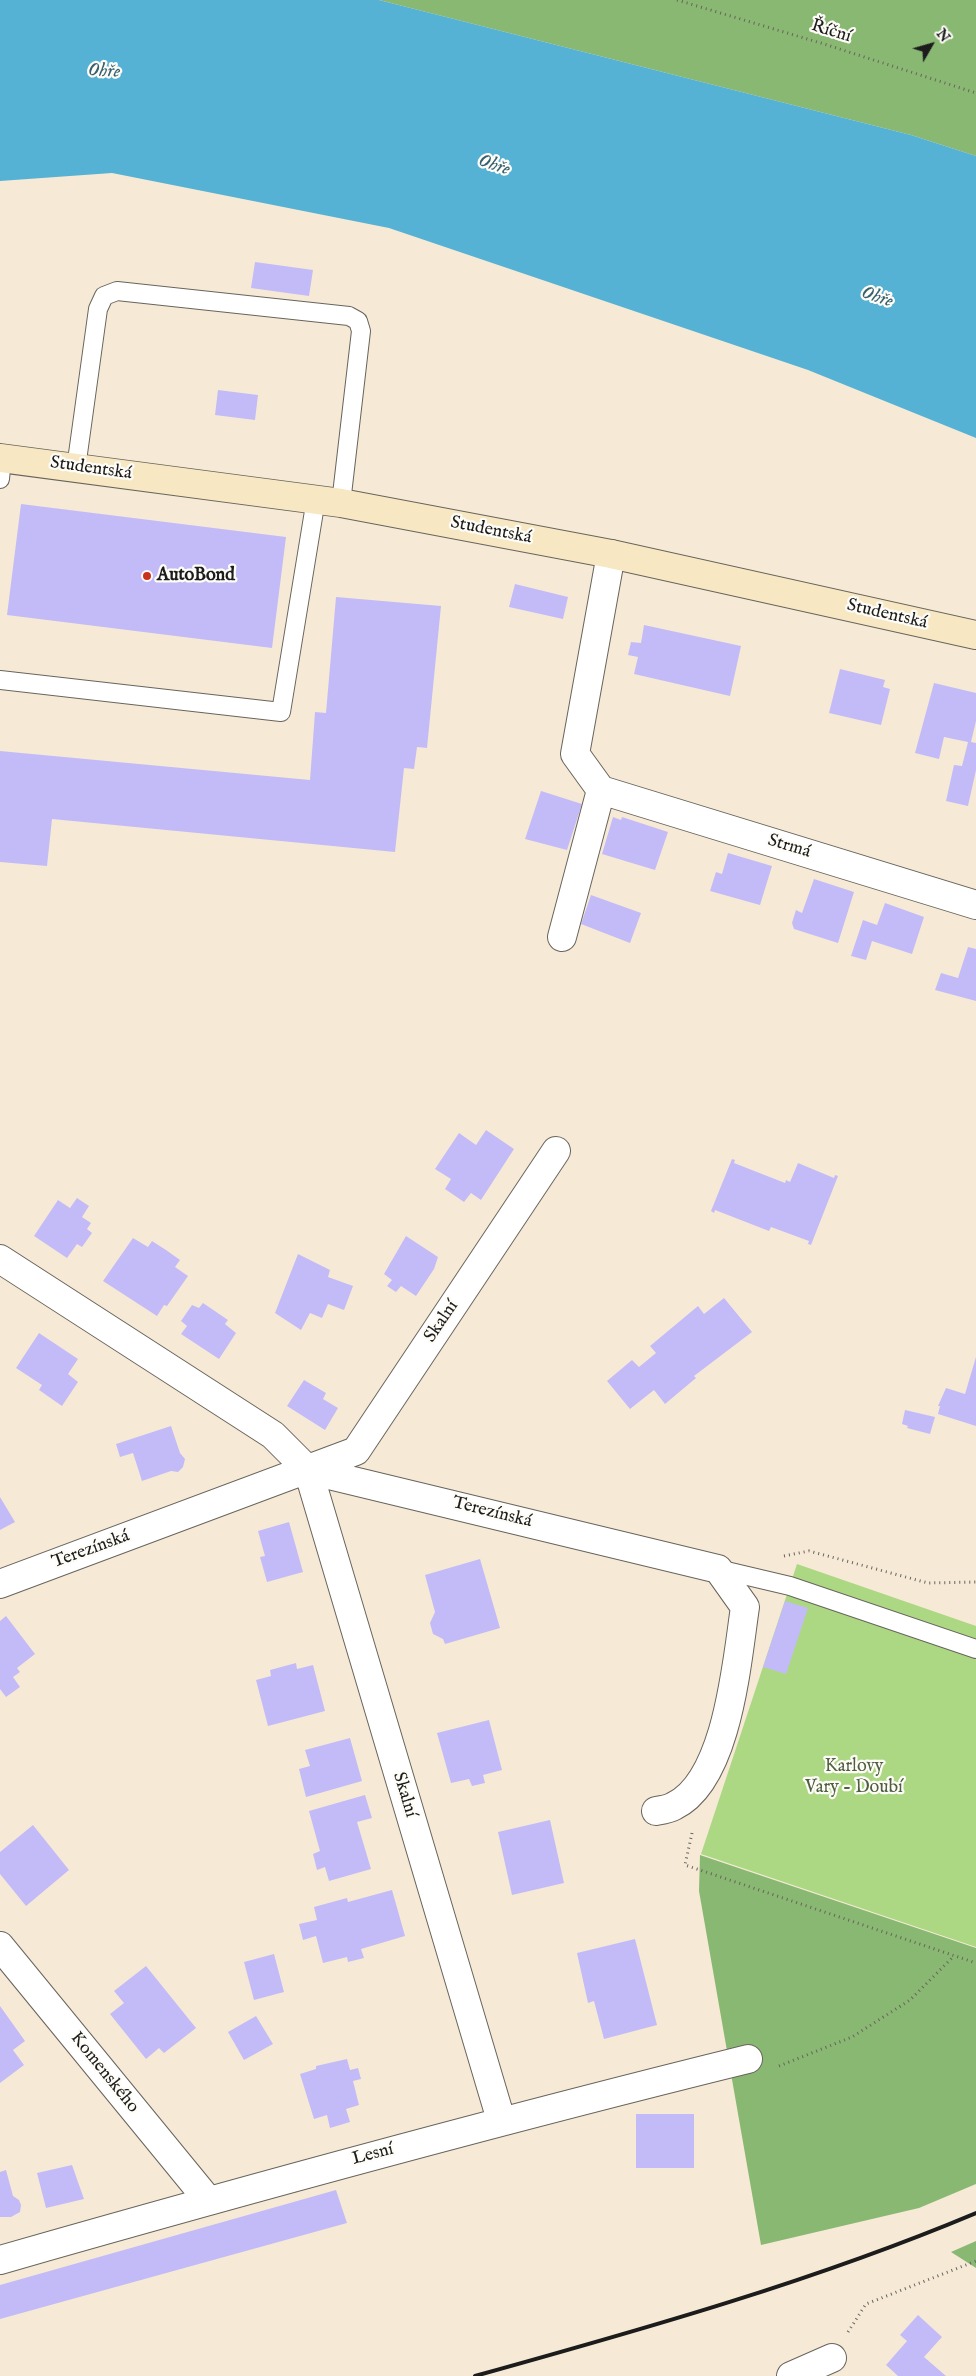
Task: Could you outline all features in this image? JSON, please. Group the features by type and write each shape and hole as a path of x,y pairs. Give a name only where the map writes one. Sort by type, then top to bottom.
{"street":[{"name":"Studentská","path":"1,465 76,468 328,501 611,554 976,635"},
{"path":"562,937 601,790 575,754 611,554"},
{"name":"Strmá","path":"601,790 976,905"},
{"name":"Skalní","path":"308,1470 356,1451 556,1151"},
{"name":"Skalní","path":"0,1259 273,1435 308,1470 501,2120"},
{"name":"Terezínská","path":"0,1584 308,1470 718,1569"},
{"path":"656,1811 675,1806 693,1791 716,1756 730,1703 745,1607 718,1569"},
{"name":"Komenského","path":"0,1946 208,2200"},
{"name":"Lesní","path":"0,2260 208,2200 501,2120 748,2059"},
{"path":"791,2376 832,2358"}],"lane":[{"path":"0,680 281,712 328,501 361,331 358,321 349,316 117,291 104,296 98,309 76,468"},
{"path":"718,1569 790,1586 976,1649"}],"path":[{"name":"Říční","path":"677,0 824,44 976,93"},
{"path":"782,1556 809,1551 928,1583 976,1582"},
{"path":"693,1828 685,1865 976,1964"},
{"path":"748,2059 771,2069 852,2037 910,2000 954,1956"},
{"path":"832,2358 866,2304 976,2261"}],"green space":[{"path":"379,0 976,0 976,156 911,135"},
{"name":"Karlovy Vary - Doubí","path":"797,1564 976,1626 976,1947 701,1854"},
{"path":"700,1855 976,1948 976,2184 919,2208 761,2245 699,1891"},
{"path":"976,2241 976,2268 951,2252"}],"water":[{"name":"Ohře","path":"0,0 379,0 911,135 976,156 976,438 808,370 389,228 112,173 0,181"}],"building":[{"path":"255,262 313,270 309,296 251,288"},
{"path":"218,390 258,395 255,420 215,415"},
{"name":"AutoBond","path":"21,504 286,537 272,648 7,615"},
{"path":"515,584 568,597 563,619 509,607"},
{"path":"336,597 441,606 427,748 417,747 414,769 404,768 395,852 52,819 47,866 0,862 0,751 310,780 315,712 326,713"},
{"path":"644,625 741,646 730,696 634,674 638,657 628,655 631,642 641,643"},
{"path":"840,669 885,680 883,687 890,689 881,725 829,713"},
{"path":"934,683 976,693 976,721 971,742 976,743 976,770 968,806 946,801 954,765 962,766 968,742 944,737 939,759 915,753"},
{"path":"541,791 582,804 567,850 525,839"},
{"path":"613,817 621,820 622,817 668,832 655,870 602,854"},
{"path":"728,853 772,866 760,905 710,891 716,872 722,874"},
{"path":"814,879 854,892 838,943 794,929 792,923 796,910 802,913"},
{"path":"591,895 641,913 630,943 581,924"},
{"path":"885,903 924,917 912,954 872,941 866,960 851,956 863,920 877,925"},
{"path":"968,947 976,949 976,1001 935,990 941,973 958,978"},
{"path":"486,1130 514,1149 481,1200 471,1193 464,1202 445,1189 451,1179 435,1169 459,1133 476,1145"},
{"path":"732,1159 735,1160 734,1163 785,1183 786,1180 790,1182 798,1163 834,1178 835,1175 838,1176 811,1245 808,1244 809,1241 771,1227 769,1231 715,1210 714,1213 711,1211"},
{"path":"77,1198 89,1206 82,1217 91,1223 87,1229 92,1233 82,1247 77,1244 67,1258 34,1236 58,1200 70,1208"},
{"path":"406,1236 438,1257 434,1269 416,1296 401,1286 396,1292 387,1286 392,1280 384,1274"},
{"path":"133,1238 148,1247 152,1241 166,1250 180,1260 175,1267 188,1276 167,1306 164,1305 157,1316 103,1281"},
{"path":"298,1254 330,1270 328,1277 353,1286 344,1310 328,1304 322,1318 310,1313 301,1330 275,1313"},
{"path":"724,1298 752,1332 694,1376 696,1378 665,1404 654,1390 630,1409 607,1381 632,1360 639,1367 656,1353 650,1346 698,1306 704,1314"},
{"path":"203,1303 228,1320 225,1324 236,1333 219,1359 181,1334 187,1326 181,1321 192,1305 199,1308"},
{"path":"39,1333 78,1359 68,1374 78,1382 62,1406 39,1390 42,1385 16,1368"},
{"path":"976,1357 976,1426 938,1414 940,1406 938,1406 946,1388 965,1394"},
{"path":"304,1380 326,1393 323,1399 338,1408 325,1430 287,1406"},
{"path":"905,1410 935,1417 930,1434 907,1428 908,1426 902,1424"},
{"path":"171,1426 180,1453 185,1459 183,1467 178,1472 171,1471 142,1481 133,1453 120,1457 116,1444"},
{"path":"0,1497 15,1522 0,1530"},
{"path":"289,1522 303,1572 267,1582 260,1557 265,1556 258,1531"},
{"path":"480,1559 500,1628 445,1644 443,1639 433,1634 430,1623 435,1612 425,1575"},
{"path":"785,1601 808,1608 786,1674 763,1667"},
{"path":"6,1616 35,1654 17,1668 20,1672 13,1677 20,1687 6,1697 0,1689 0,1621"},
{"path":"296,1663 297,1669 313,1665 325,1711 268,1726 256,1680 271,1676 270,1670"},
{"path":"489,1720 502,1770 483,1775 485,1783 472,1786 469,1779 451,1783 437,1733"},
{"path":"350,1738 362,1781 306,1797 299,1769 310,1766 305,1750"},
{"path":"365,1795 372,1818 357,1822 371,1869 329,1881 325,1867 317,1870 313,1854 320,1851 309,1811"},
{"path":"550,1820 564,1883 512,1895 498,1832"},
{"path":"33,1825 69,1870 26,1906 0,1874 0,1852"},
{"path":"392,1890 405,1936 361,1949 364,1958 348,1962 347,1957 323,1963 316,1936 303,1940 299,1924 317,1920 314,1907 347,1898 348,1902"},
{"path":"635,1939 657,2025 604,2039 594,2001 588,2003 577,1953"},
{"path":"274,1954 284,1992 254,2000 244,1962"},
{"path":"146,1966 196,2028 164,2053 159,2048 146,2059 110,2014 124,2003 114,1991"},
{"path":"0,2006 25,2041 13,2050 24,2065 0,2083"},
{"path":"256,2016 273,2044 244,2060 228,2032"},
{"path":"347,2059 350,2070 358,2068 361,2079 353,2081 359,2105 346,2109 350,2122 330,2128 327,2115 314,2119 300,2074 316,2069 316,2066"},
{"path":"636,2114 694,2114 694,2168 636,2168"},
{"path":"72,2165 84,2199 46,2208 37,2173"},
{"path":"6,2170 13,2196 19,2200 21,2205 20,2212 11,2217 0,2217 0,2172"},
{"path":"336,2190 347,2223 0,2319 0,2285"},
{"path":"918,2315 942,2337 924,2357 946,2376 898,2376 886,2365 907,2341 900,2335"}],"railway":[{"path":"475,2376 665,2322 791,2282 915,2238 976,2213"}],"place":[{"name":"AutoBond","path":"147,576"}]}
